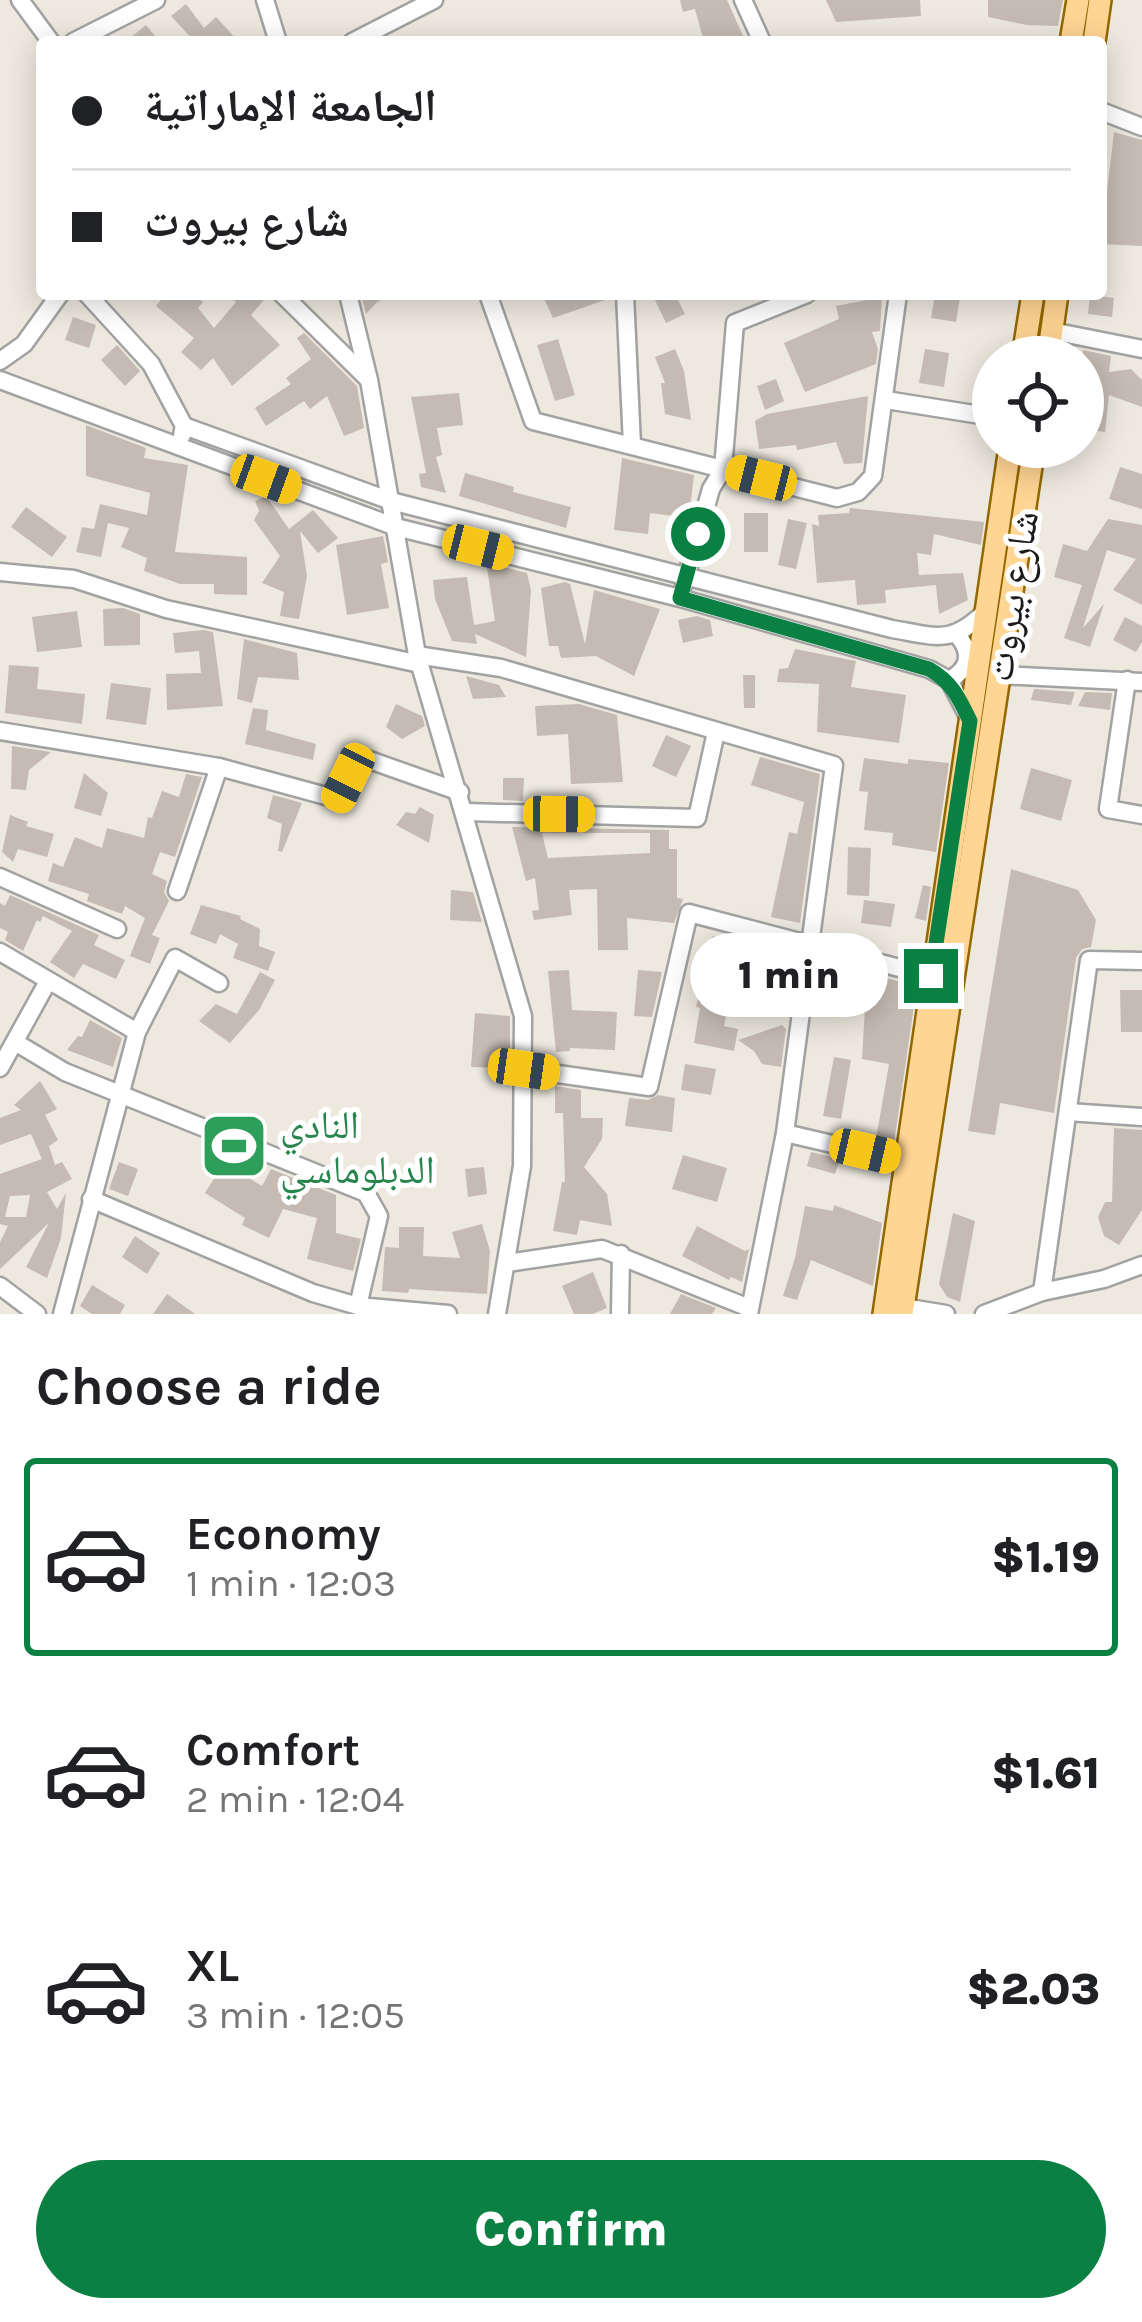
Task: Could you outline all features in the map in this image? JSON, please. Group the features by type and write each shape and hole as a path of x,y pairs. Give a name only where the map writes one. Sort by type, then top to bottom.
{"main road":[{"path":"1072,36 1078,0"},
{"path":"1095,36 1100,0"},
{"path":"1027,336 1033,300"},
{"path":"1051,336 1056,300"},
{"name":"شارع بيروت","path":"896,1312 905,1161 927,1092 931,976 1007,468"},
{"name":"شارع بيروت","path":"896,1312 927,1092 1031,468"}],"street":[{"path":"20,0 47,36"},
{"path":"85,36 156,0"},
{"path":"265,0 276,36"},
{"path":"364,36 434,0"},
{"path":"743,0 759,36"},
{"path":"1107,113 1142,127"},
{"path":"0,361 24,344 56,300"},
{"path":"92,300 151,364 184,426 180,447"},
{"path":"288,300 369,380"},
{"path":"349,300 369,380 418,660 523,1016 522,1166 496,1314"},
{"path":"490,300 533,422 837,498 858,492 874,476 897,300"},
{"path":"625,300 632,446"},
{"path":"680,598 711,489 723,469 735,323 790,300"},
{"path":"1052,332 1142,349"},
{"path":"0,380 396,526 680,598 929,669 949,680 970,721"},
{"path":"886,400 972,414"},
{"path":"184,426 391,501 892,629 958,636 988,609"},
{"path":"0,572 74,578 166,609 418,660 501,668 834,765 785,1133 749,1311 602,1249 507,1263"},
{"path":"949,680 962,673 969,659 958,636"},
{"path":"999,675 1134,681 1108,809 1142,815"},
{"path":"0,731 219,766 337,799 358,756 460,792"},
{"path":"466,812 697,818 716,731"},
{"path":"177,890 219,766"},
{"path":"0,877 117,929"},
{"path":"524,1069 649,1087 689,913 931,976"},
{"path":"0,952 137,1032"},
{"path":"62,1314 137,1032 175,958 219,983"},
{"path":"1042,1292 1089,960 1142,961"},
{"path":"0,1068 47,982"},
{"path":"16,1042 65,1072 365,1193 375,1202 379,1216 358,1306"},
{"path":"1068,1112 1142,1117"},
{"path":"785,1133 905,1161"},
{"path":"91,1199 314,1293 358,1306 448,1314"},
{"path":"620,1314 621,1254"},
{"path":"984,1314 1042,1292 1104,1279 1142,1265"},
{"path":"0,1286 37,1314"},
{"path":"896,1312 946,1314"}],"building":[{"path":"680,0 727,0 743,36 702,36 695,9 683,12"},
{"path":"826,0 920,0 921,16 836,22"},
{"path":"988,0 1063,0 1058,26 988,17"},
{"path":"186,4 204,28 216,17 233,36 189,36 171,16"},
{"path":"146,25 155,36 132,36"},
{"path":"1114,132 1142,140 1142,246 1107,244"},
{"path":"1114,298 1112,317 1088,314 1089,300"},
{"path":"161,300 200,300 198,308 214,328 234,300 264,300 251,315 280,345 232,386 213,358 201,370 181,352 194,338 156,306"},
{"path":"362,300 382,300 377,302 366,314"},
{"path":"545,300 605,300 553,318"},
{"path":"655,300 678,300 685,314 666,323"},
{"path":"882,300 880,331 872,332 878,349 876,364 805,392 784,343 839,319 836,306"},
{"path":"934,300 960,300 956,322 931,318"},
{"path":"73,317 96,325 89,348 65,340"},
{"path":"304,333 357,386 364,428 344,436 327,396 310,409 304,401 266,426 255,408 291,384 286,378 311,359 297,338"},
{"path":"558,339 575,395 555,401 537,345"},
{"path":"117,345 140,371 125,386 101,360"},
{"path":"675,349 684,371 691,420 665,414 661,383 665,383 655,357"},
{"path":"925,349 949,353 944,387 919,383"},
{"path":"1104,354 1111,356 1109,372 1131,369 1142,380 1142,407 1109,395 1105,432"},
{"path":"776,379 784,401 765,410 757,386"},
{"path":"459,393 463,425 437,428 442,455 436,457 446,493 421,487 419,474 426,473 411,397"},
{"path":"868,396 862,463 844,464 836,442 797,450 796,445 759,449 755,421 767,414"},
{"path":"86,425 146,448 144,458 188,465 175,552 247,557 247,595 214,594 214,584 180,584 144,571 147,558 121,547 129,528 108,523 101,557 76,552 82,527 94,529 100,504 147,515 150,493 86,476"},
{"path":"622,458 694,475 689,518 650,513 648,534 614,530"},
{"path":"1120,467 1142,474 1142,509 1109,499"},
{"path":"465,473 571,507 566,528 459,496"},
{"path":"266,496 289,529 313,510 338,538 318,553 300,531 307,576 299,619 280,616 284,592 262,583 280,556 254,520 259,511 255,501"},
{"path":"26,507 67,537 52,557 11,527"},
{"path":"850,508 984,522 981,545 934,534 931,555 917,553 919,575 963,573 968,600 939,614 936,585 885,590 886,603 857,605 855,580 817,583 812,524 819,526 818,515 849,513"},
{"path":"744,513 768,513 768,552 744,552"},
{"path":"788,519 807,523 796,569 778,565"},
{"path":"1108,519 1142,525 1142,605 1113,590 1136,559 1107,550 1083,628 1104,604 1090,647 1064,638 1082,585 1054,577 1063,544 1087,551"},
{"path":"383,536 388,562 381,564 389,608 347,615 336,545"},
{"path":"487,568 527,573 531,590 526,657 475,634 477,644 452,641 435,599 433,580 467,577 474,625 495,621"},
{"path":"570,584 585,644 594,590 660,609 634,676 596,656 561,658 558,646 549,646 541,588"},
{"path":"123,608 140,614 140,645 104,646 103,609"},
{"path":"77,611 82,647 37,652 32,617"},
{"path":"697,616 710,620 713,636 683,643 678,620"},
{"path":"1125,617 1142,626 1136,652 1113,640"},
{"path":"213,632 223,706 167,710 166,674 201,673 199,651 175,653 173,633"},
{"path":"244,639 297,653 299,680 258,677 252,703 237,699"},
{"path":"795,649 856,661 851,687 906,695 899,743 817,732 819,684 777,682 779,669 788,668"},
{"path":"9,665 39,667 37,689 85,694 82,724 5,713"},
{"path":"743,675 755,675 755,708 744,708"},
{"path":"466,676 499,685 506,697 473,699"},
{"path":"111,683 151,688 146,725 106,719"},
{"path":"1034,689 1075,692 1071,705 1031,700"},
{"path":"1085,692 1112,693 1110,710 1078,706"},
{"path":"396,704 422,716 425,726 402,739 386,727"},
{"path":"579,704 617,715 623,782 571,784 568,734 537,736 535,706"},
{"path":"253,708 268,710 266,730 316,744 313,760 245,744"},
{"path":"666,735 691,746 676,777 652,766"},
{"path":"12,746 51,752 29,770 26,790 11,789"},
{"path":"760,757 820,774 800,923 771,917 789,832 797,834 804,802 751,785"},
{"path":"864,758 949,763 936,852 892,845 893,833 864,830 868,792 859,791"},
{"path":"1031,768 1072,780 1061,821 1020,809"},
{"path":"84,773 108,793 101,816 74,808"},
{"path":"186,774 202,777 175,857 160,852 152,874 167,881 164,892 169,901 152,935 160,938 150,964 130,956 145,918 125,906 122,914 87,901 89,894 48,881 53,863 63,867 75,837 102,848 107,828 144,838 148,817 152,818 162,791 179,797"},
{"path":"503,778 524,778 523,801 503,800"},
{"path":"273,795 302,803 282,852 278,851 282,824 267,818"},
{"path":"420,807 434,815 429,843 396,825 406,812 415,814"},
{"path":"10,815 28,822 26,826 54,834 47,857 18,849 13,862 2,852"},
{"path":"512,827 669,830 669,849 677,849 677,898 683,899 674,923 627,918 628,950 598,950 597,889 569,890 572,915 534,920 532,911 539,910 535,878 526,881","holes":["542,833 650,833 650,853 548,858"]},
{"path":"848,847 871,848 869,896 847,895"},
{"path":"1011,869 1078,890 1096,920 1091,947 1082,949 1076,958 1054,1113 1000,1103 995,1135 968,1131"},
{"path":"923,885 931,887 926,921 915,918"},
{"path":"451,890 473,892 482,922 450,920"},
{"path":"10,895 99,935 94,945 125,960 116,979 83,964 74,978 50,962 72,931 43,916 23,951 5,940 8,932 0,928 0,903 5,906"},
{"path":"864,900 895,904 891,927 861,923"},
{"path":"201,905 241,916 260,929 259,946 275,952 268,971 233,958 238,944 220,934 216,944 190,934"},
{"path":"713,936 740,942 724,1026 738,1029 734,1051 694,1043 700,1008 696,1007"},
{"path":"569,970 572,1010 617,1012 615,1050 556,1052 548,971"},
{"path":"638,970 662,972 652,1017 634,1016"},
{"path":"260,972 275,980 259,1010 230,1043 199,1021 216,1004 237,1014"},
{"path":"867,973 917,986 894,1143 876,1139 889,1064 862,1059"},
{"path":"751,975 786,979 783,1014 748,1010"},
{"path":"1120,990 1142,990 1142,1032 1121,1032"},
{"path":"475,1013 510,1016 510,1068 471,1067"},
{"path":"90,1020 122,1038 113,1067 67,1050 82,1037"},
{"path":"782,1025 786,1029 781,1067 762,1064 738,1040"},
{"path":"834,1057 851,1060 841,1119 823,1116"},
{"path":"685,1064 716,1069 711,1095 681,1090"},
{"path":"40,1081 57,1109 45,1115 58,1140 49,1146 55,1165 62,1162 72,1179 47,1192 57,1209 66,1193 61,1238 47,1278 26,1267 49,1223 0,1269 0,1242 8,1226 0,1224 0,1174 42,1159 31,1134 0,1145 0,1118 21,1110 14,1105","holes":["30,1195 26,1217 5,1217 10,1196"]},
{"path":"555,1086 581,1090 581,1118 603,1118 602,1139 584,1167 607,1194 612,1226 580,1220 577,1235 553,1231 565,1182 563,1113 555,1113"},
{"path":"658,1095 675,1098 672,1132 625,1126 629,1098 648,1100"},
{"path":"1114,1128 1142,1130 1142,1210 1119,1245 1104,1236 1098,1217 1105,1202 1112,1202"},
{"path":"811,1152 840,1159 835,1174 807,1166"},
{"path":"683,1155 727,1168 717,1202 672,1189"},
{"path":"119,1162 138,1169 128,1196 109,1189"},
{"path":"224,1163 262,1186 271,1169 336,1195 336,1233 361,1239 353,1271 307,1259 317,1218 283,1209 269,1238 242,1225 245,1218 205,1193"},
{"path":"484,1167 487,1194 468,1197 465,1169"},
{"path":"834,1205 882,1223 873,1286 811,1260 797,1300 783,1296 805,1206 833,1211"},
{"path":"953,1213 975,1221 960,1302 947,1297 939,1284"},
{"path":"482,1224 490,1251 487,1294 382,1291 385,1247 399,1248 399,1227 424,1227 423,1256 460,1258 452,1232"},
{"path":"697,1226 749,1249 742,1282 682,1256"},
{"path":"135,1236 160,1253 147,1274 122,1257"},
{"path":"593,1272 607,1308 574,1314 562,1286"},
{"path":"92,1285 125,1305 120,1314 92,1314 80,1306"},
{"path":"167,1294 195,1314 153,1314"},
{"path":"681,1294 716,1308 712,1314 670,1314"}],"place":[{"name":"النادي الدبلوماسي","path":"234,1146"}],"route":[{"path":"698,534 680,598 929,669 949,680 958,696 970,721 931,976"}]}
